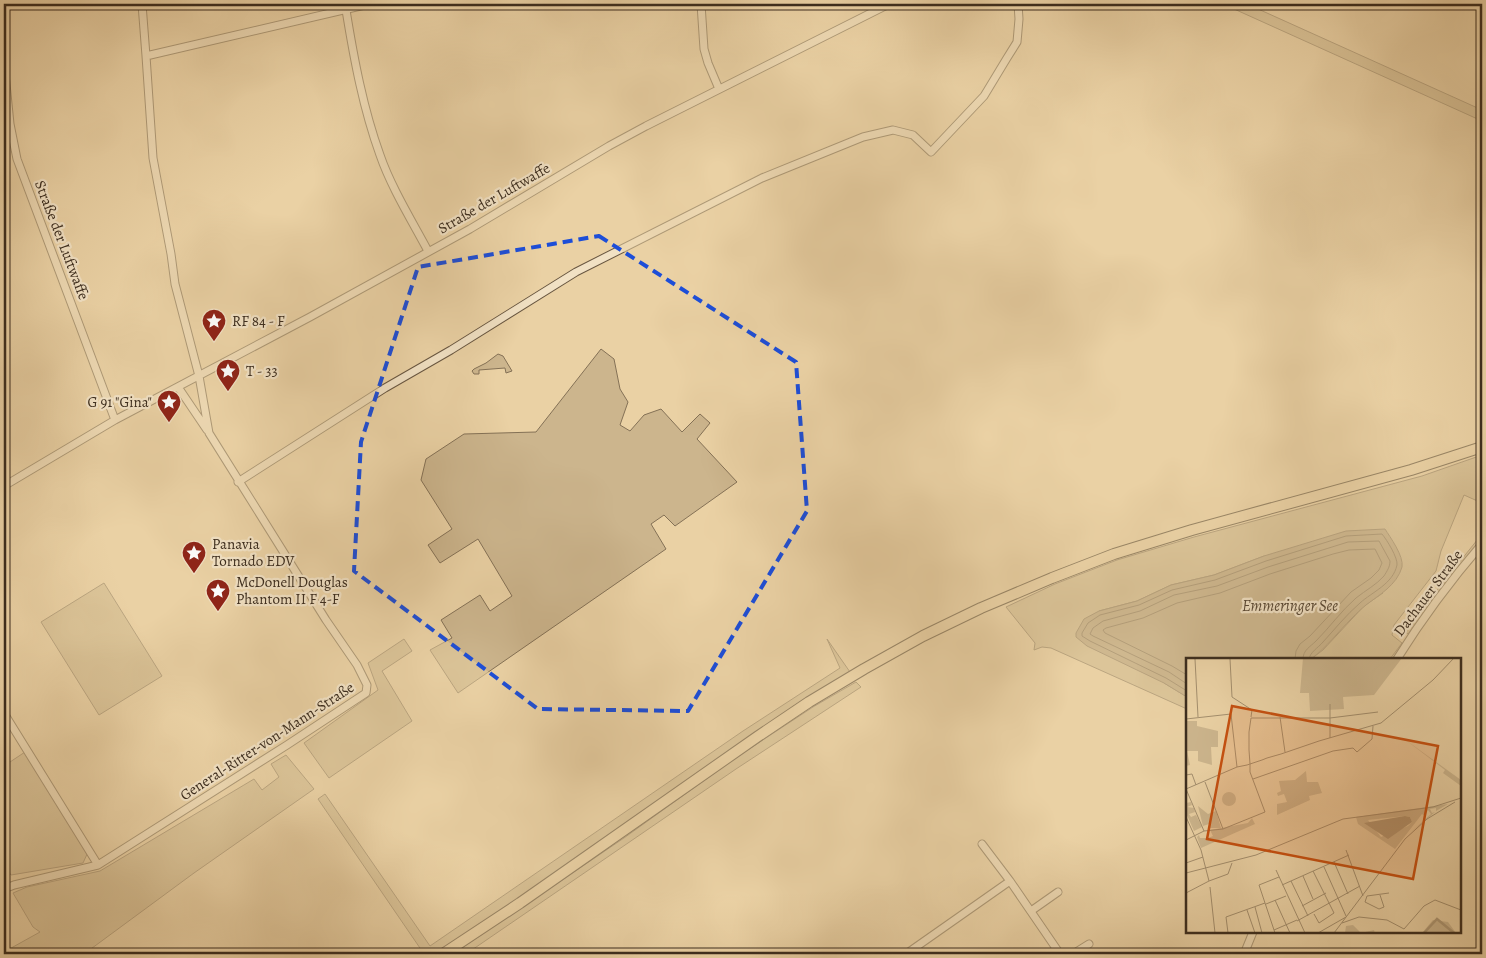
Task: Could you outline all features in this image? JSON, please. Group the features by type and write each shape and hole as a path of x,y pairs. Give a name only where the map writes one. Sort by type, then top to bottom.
{"highway":[{"path":"443,954 520,904 809,702 864,669 981,608 1114,554 1192,530 1411,470 1482,447"}],"street":[{"name":"General-Ritter-von-Mann-Straße","path":"4,889 98,865 366,694 367,685 357,665 326,620 209,433 198,376 175,284 153,158 142,4"},
{"path":"146,56 369,4"},
{"path":"701,4 704,49 719,89"},
{"name":"Straße der Luftwaffe","path":"4,486 115,420 315,315 470,229 609,146 889,4"},
{"path":"238,482 385,388 451,350 576,272 762,178 863,137 893,130 913,135 930,152 984,96 1007,58 1016,42 1019,19 1018,4"},
{"path":"346,10 356,70 380,156 428,252"},
{"name":"Straße der Luftwaffe","path":"4,64 10,124 17,159 115,420"},
{"path":"178,387 209,433"},
{"name":"Dachauer Straße","path":"1398,658 1449,585 1482,544"},
{"path":"4,714 98,865"},
{"path":"982,844 1060,954"},
{"path":"906,954 918,951 1010,881"},
{"path":"1031,911 1058,892"},
{"path":"1244,954 1253,933"},
{"path":"1073,954 1089,944"}],"highlighted area":[{"path":"599,236 796,362 807,511 688,711 538,709 354,571 361,442 418,267"}],"shaded area":[{"path":"1223,4 1247,4 1482,110 1482,121"},
{"path":"601,349 614,359 620,389 628,402 620,425 630,431 644,415 661,409 682,432 700,414 710,423 697,439 737,482 675,526 664,515 651,524 666,549 458,693 430,650 452,638 441,620 480,595 490,611 512,596 478,539 440,563 428,545 452,529 421,480 426,459 464,434 536,432"},
{"path":"498,354 503,356 512,371 506,373 505,368 479,370 479,374 474,374 472,371 474,369"},
{"path":"1482,455 1482,479 1479,482 1482,490 1482,503 1464,495 1441,551 1436,571 1394,625 1392,635 1402,643 1391,658 1312,658 1323,650 1364,606 1383,593 1264,556 1214,575 1171,585 1137,601 1099,611 1164,683 1186,696 1186,709 1051,648 1042,647 1034,650 1035,643 1006,607 1055,584 1117,560 1194,537 1422,476"},
{"path":"1482,534 1482,541 1408,634 1404,631"},
{"path":"104,583 162,676 99,715 41,622"},
{"path":"404,639 412,651 382,671 412,721 329,778 304,743 378,690 368,663"},
{"path":"827,639 850,672 804,699 468,934 435,954 418,954 422,951 318,799 325,794 430,946 743,731 840,668"},
{"path":"856,682 861,687 736,769 466,954 453,954 624,838 734,759 813,707"},
{"path":"25,752 88,852 83,863 11,875 4,865 4,766"},
{"path":"286,755 314,789 194,873 84,954 4,954 4,952 40,932 33,927 13,893 27,887 100,871 254,779 262,790 279,777 271,764"}],"water":[{"name":"Emmeringer See","path":"1385,529 1401,558 1402,567 1396,579 1387,589 1360,610 1312,658 1186,658 1186,696 1164,683 1087,646 1076,637 1076,633 1084,619 1099,611 1137,601 1171,585 1214,575 1264,556 1346,531"}],"place":[{"name":"RF 84 - F","path":"214,342"},
{"name":"T - 33","path":"228,392"},
{"name":"G 91 \"Gina\"","path":"169,423"},
{"name":"Panavia Tornado EDV","path":"194,574"},
{"name":"McDonell Douglas Phantom II F 4-F","path":"218,612"}]}
